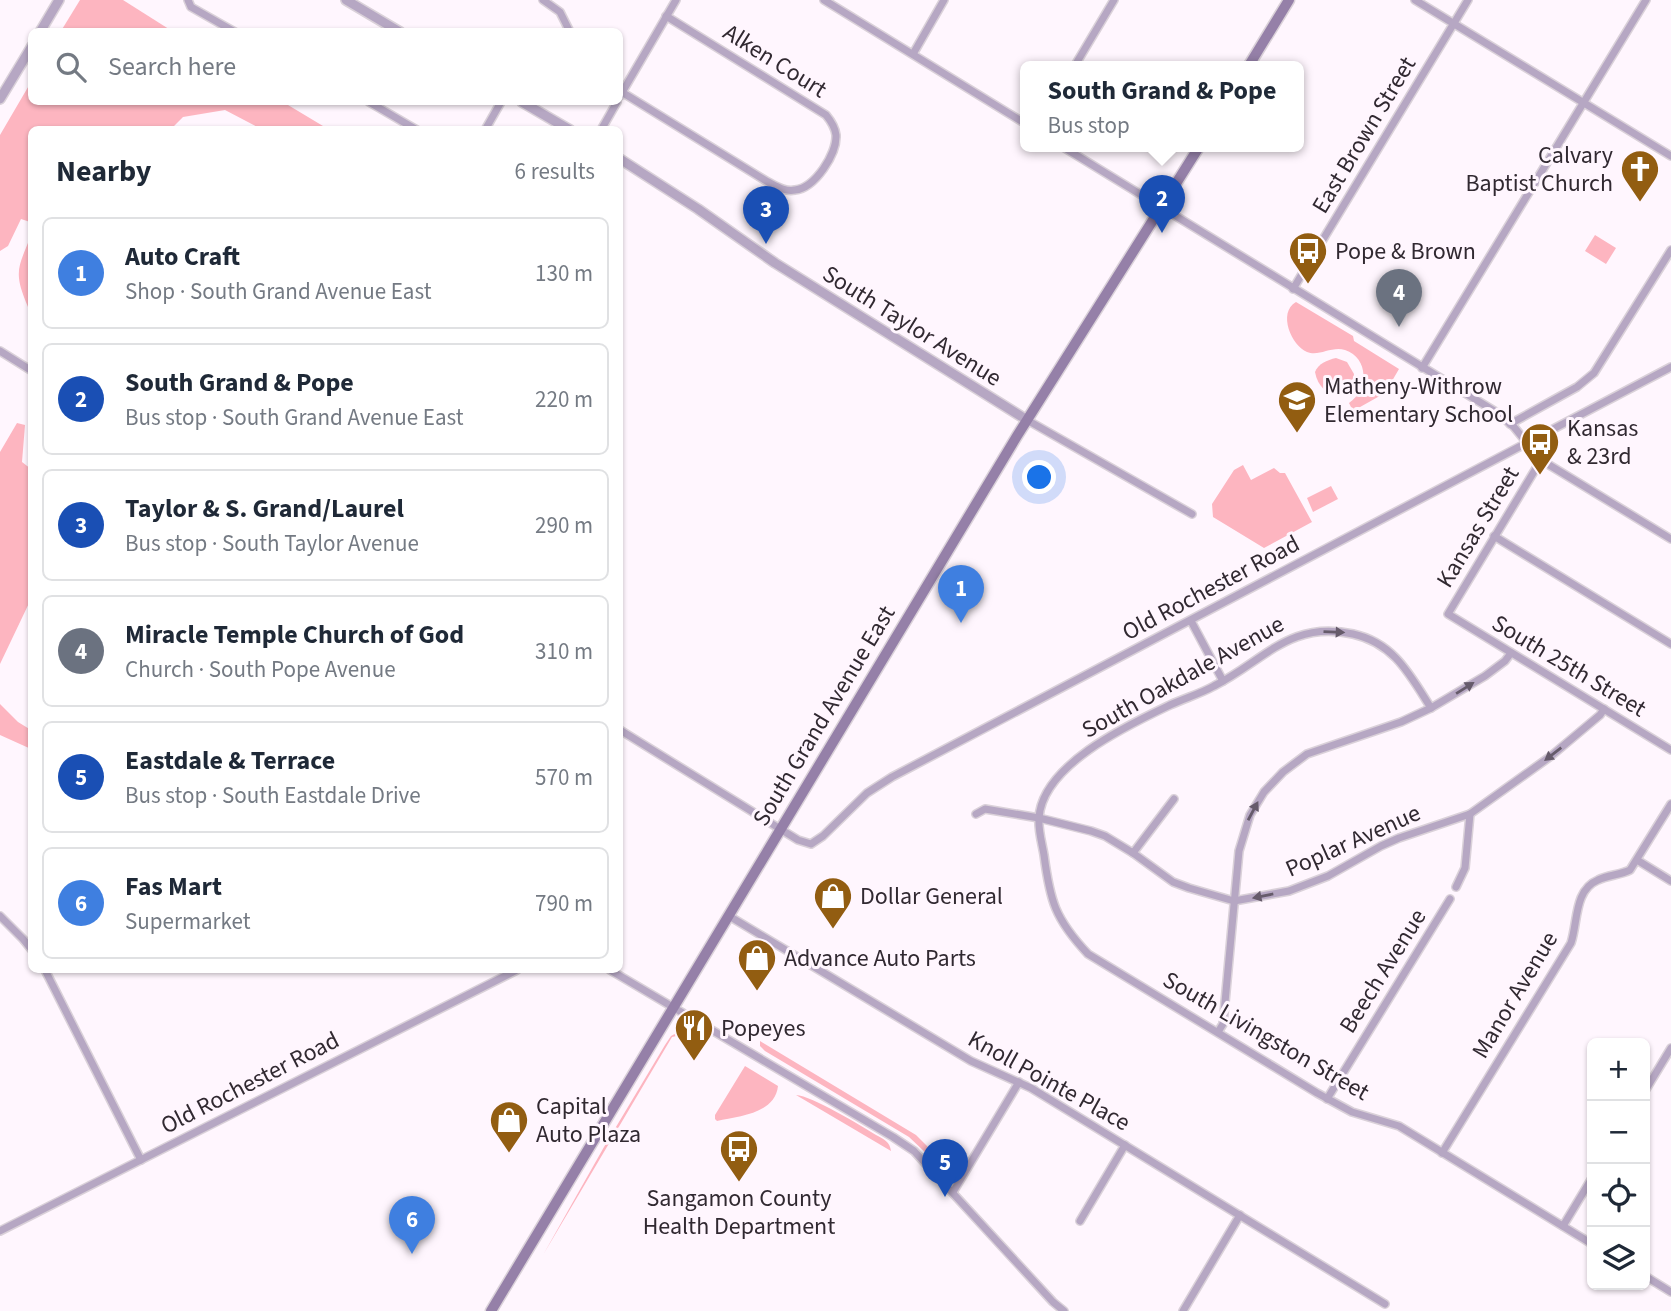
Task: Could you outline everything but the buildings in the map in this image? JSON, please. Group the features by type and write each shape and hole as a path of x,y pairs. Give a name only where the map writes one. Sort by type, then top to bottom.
{"main road":[{"path":"1252,61 1289,0"},
{"name":"South Grand Avenue East","path":"491,1311 1027,420 1196,152"}],"street":[{"path":"42,28 58,0"},
{"path":"188,0 191,7 228,28"},
{"path":"346,0 393,28"},
{"path":"543,0 560,12 568,28"},
{"path":"623,88 676,0"},
{"path":"824,0 1020,120"},
{"path":"913,54 944,0"},
{"path":"1078,61 1114,0"},
{"path":"1415,0 1671,156"},
{"name":"East Brown Street","path":"1293,289 1468,0"},
{"path":"1422,368 1646,0"},
{"name":"Alken Court","path":"623,95 782,189 794,191 807,186 818,176 830,156 836,137 833,125 826,115 666,16"},
{"path":"0,99 28,53"},
{"path":"374,105 410,126"},
{"path":"487,126 498,105"},
{"path":"527,105 563,126"},
{"path":"603,126 615,105"},
{"path":"1071,152 1486,407 1510,424 1541,460 1670,536"},
{"name":"South Taylor Avenue","path":"623,161 785,269 1027,420 1192,514"},
{"path":"1510,424 1577,387 1594,373 1671,250"},
{"path":"0,351 28,368"},
{"name":"Old Rochester Road","path":"623,732 798,840 811,844 818,841 867,793 892,777 1671,367"},
{"name":"Kansas Street","path":"1448,614 1541,460"},
{"path":"1494,536 1671,644"},
{"name":"South 25th Street","path":"1448,614 1671,750"},
{"path":"1191,621 1223,681"},
{"name":"South Oakdale Avenue","path":"1039,818 1048,792 1073,761 1119,731 1223,681 1296,635 1335,631 1356,634 1385,649 1411,674 1431,708"},
{"path":"1218,1032 1223,1024 1239,851 1250,815 1264,792 1273,781 1307,754 1401,722 1431,708 1485,676 1506,661 1511,653"},
{"name":"Poplar Avenue","path":"976,814 985,809 1039,818 1091,831 1133,853 1173,881 1234,901 1289,891 1328,876 1399,838 1470,814 1551,756 1604,709"},
{"path":"1133,853 1174,799"},
{"name":"Manor Avenue","path":"1442,1153 1571,943 1583,892 1597,880 1630,870 1671,804"},
{"path":"1456,887 1465,868 1470,814"},
{"name":"South Livingston Street","path":"1039,818 1051,899 1063,925 1088,954 1327,1099 1352,1112 1399,1126 1587,1241"},
{"path":"1637,860 1671,881"},
{"name":"Beech Avenue","path":"1327,1099 1450,899"},
{"path":"0,916 28,945"},
{"name":"Knoll Pointe Place","path":"729,916 971,1060 1031,1088 1385,1304"},
{"path":"47,973 141,1160"},
{"name":"Old Rochester Road","path":"0,1231 511,973"},
{"path":"615,973 914,1151 1064,1311"},
{"path":"1650,1083 1671,1048"},
{"path":"953,1192 1019,1082"},
{"path":"1080,1221 1125,1146"},
{"path":"1563,1226 1587,1186"},
{"path":"1183,1311 1240,1215"},
{"path":"1650,1279 1671,1292"}],"shaded area":[{"path":"80,0 123,0 167,28 63,28"},
{"path":"28,87 28,105 288,105 323,126 255,126 225,110 183,117 174,126 28,126 28,221 21,219 8,246 0,251 0,135"},
{"path":"1595,235 1616,248 1606,264 1585,251"},
{"path":"28,243 28,307 20,285 20,263"},
{"path":"1296,302 1353,336 1354,341 1399,369 1385,393 1353,411 1349,403 1360,390 1364,375 1359,360 1345,350 1312,353 1301,349 1292,336 1287,321 1290,307"},
{"path":"1336,358 1347,362 1354,374 1348,391 1336,395 1323,388 1315,372 1323,363"},
{"path":"17,423 25,425 22,462 28,467 28,605 0,664 0,452"},
{"path":"1243,465 1251,480 1274,468 1285,473 1312,522 1264,548 1213,517 1212,504 1234,470"},
{"path":"1331,486 1338,499 1313,512 1307,498"},
{"path":"0,704 28,728 28,748 0,735"},
{"path":"680,1031 681,1035 672,1037 543,1255 665,1045 671,1036"},
{"path":"760,1041 916,1135 954,1173 946,1172 909,1137 765,1051 760,1046"},
{"path":"745,1066 778,1086 775,1095 770,1103 755,1112 717,1121 715,1115"},
{"path":"796,1095 824,1105 882,1138 891,1151"}],"place":[{"name":"Calvary Baptist Church","path":"1640,203"},
{"name":"South Grand & Pope","path":"1162,233"},
{"name":"Taylor & S. Grand/Laurel","path":"766,244"},
{"name":"Pope & Brown","path":"1308,285"},
{"name":"Miracle Temple Church of God","path":"1399,327"},
{"name":"Matheny-Withrow Elementary School","path":"1297,434"},
{"name":"Kansas & 23rd","path":"1540,476"},
{"name":"Auto Craft","path":"961,623"},
{"name":"Dollar General","path":"833,930"},
{"name":"Advance Auto Parts","path":"757,992"},
{"name":"Popeyes","path":"694,1062"},
{"name":"Capital Auto Plaza","path":"509,1154"},
{"name":"Sangamon County Health Department","path":"739,1183"},
{"name":"Eastdale & Terrace","path":"945,1197"},
{"name":"Fas Mart","path":"412,1254"}]}
